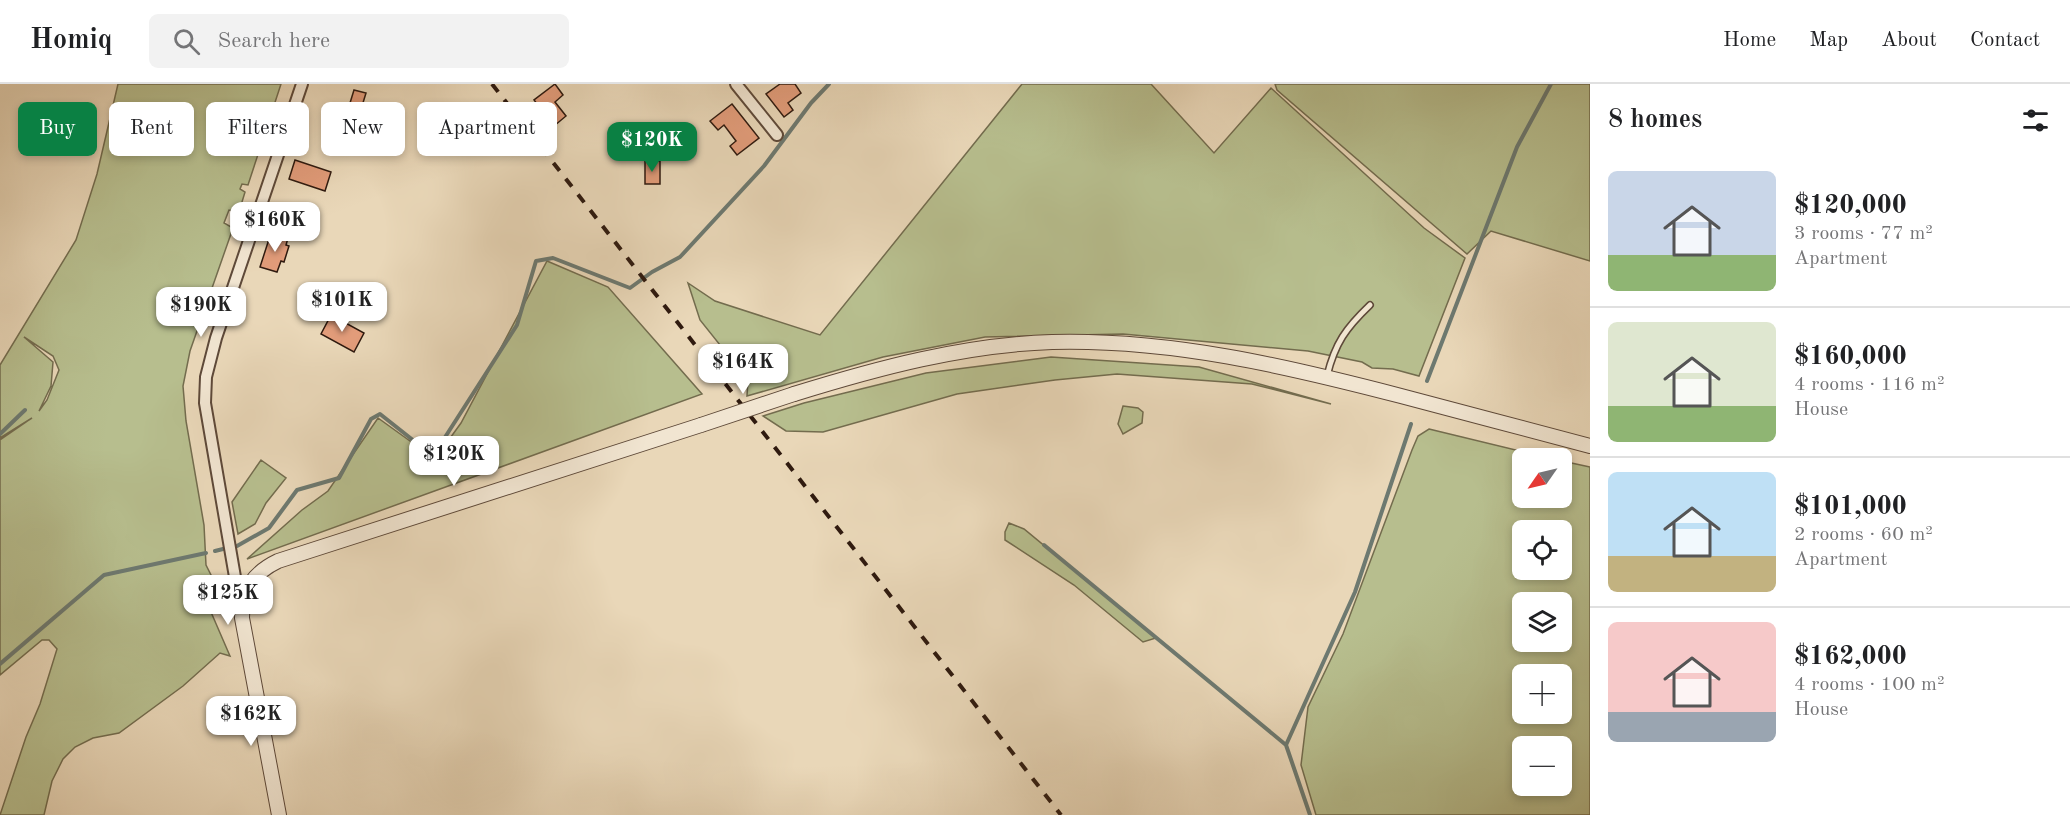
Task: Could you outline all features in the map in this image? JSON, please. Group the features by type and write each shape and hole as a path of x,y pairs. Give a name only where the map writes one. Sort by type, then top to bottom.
{"street":[{"path":"279,815 242,618 243,596 235,577 204,403 206,377 216,338 302,84"},
{"path":"736,84 777,135"},
{"path":"243,596 258,574 278,561 874,369 925,357 996,347 1050,342 1126,344 1206,352 1327,378 1590,446"}],"lane":[{"path":"1327,378 1337,344 1350,324 1370,305"}],"green space":[{"path":"118,84 281,84 275,102 206,102 206,156 257,156 248,185 242,184 240,189 245,192 239,212 229,210 224,223 233,228 190,351 183,386 186,421 204,525 206,565 213,579 198,582 230,656 220,653 183,686 119,733 93,738 75,747 63,759 52,781 44,815 0,815 57,649 49,640 42,640 0,675 0,440 32,418 0,438 0,365 76,240 97,174 109,123 109,156 194,156 194,102 114,102","holes":["24,337 53,356 59,370 47,400 39,411 51,386 53,362"]},
{"path":"1022,84 1151,84 1214,153 1271,88 1424,228 1465,258 1419,376 1393,369 1372,368 1362,362 1308,351 1123,334 985,337 883,357 747,396 748,380 700,320 688,283 715,301 820,335"},
{"path":"1275,84 1590,84 1590,261 1491,231 1467,254 1277,90"},
{"path":"547,261 608,287 702,394 247,559 302,510 328,491 378,418 435,459 461,423"},
{"path":"1051,357 1199,367 1331,404 1252,384 1117,374 957,394 823,432 786,431 763,416 804,403 926,373"},
{"path":"1123,406 1138,408 1143,412 1142,423 1123,434 1118,424"},
{"path":"1429,429 1512,449 1512,508 1572,508 1572,463 1590,467 1590,815 1316,815 1301,765 1308,707 1343,634 1418,436"},
{"path":"261,460 286,478 266,503 255,524 238,534 232,502"},
{"path":"1009,523 1024,529 1156,638 1143,642 1074,585 1005,540 1005,532"}],"building":[{"path":"555,84 563,95 555,102 536,102 534,100"},
{"path":"780,84 795,84 801,93 788,103 793,110 784,117 766,94"},
{"path":"354,90 366,93 363,102 350,102"},
{"path":"732,104 759,138 737,155 730,146 736,141 724,125 718,130 710,121"},
{"path":"557,105 566,116 557,124"},
{"path":"295,160 331,172 325,191 289,179"},
{"path":"645,161 660,161 660,184 645,184"},
{"path":"271,233 288,238 286,245 289,246 284,262 281,261 277,272 260,267"},
{"path":"331,315 364,333 354,352 321,334"}],"waterway":[{"path":"237,546 269,528 297,490 339,478 371,419 380,414 433,456 517,325 536,261 553,258 630,288 652,272 680,257 764,166 811,103 829,84"},
{"path":"1427,381 1517,147 1551,84"},
{"path":"0,434 25,410"},
{"path":"1310,815 1286,745 1355,592 1411,424"},
{"path":"1044,545 1286,745"},
{"path":"215,551 223,549"},
{"path":"0,664 104,575 206,553"}],"railway":[{"path":"492,84 1061,815"}]}
